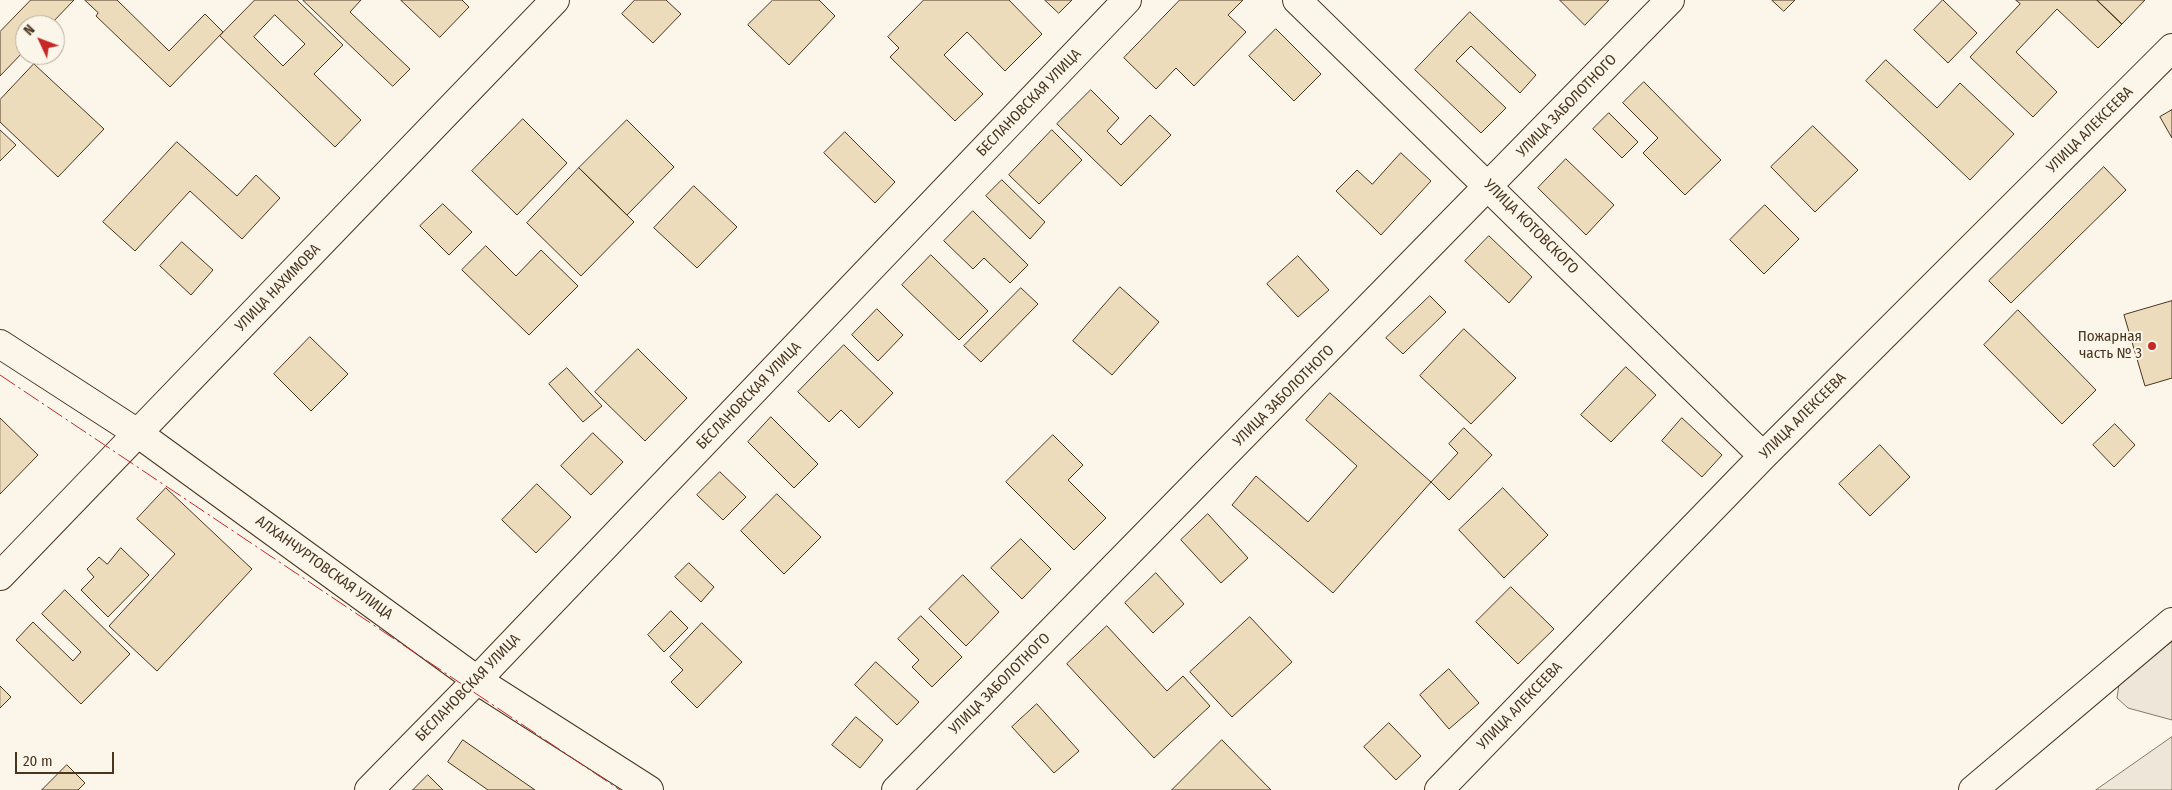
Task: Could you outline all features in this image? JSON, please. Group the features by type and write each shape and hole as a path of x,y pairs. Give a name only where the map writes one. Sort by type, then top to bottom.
{"street":[{"name":"УЛИЦА НАХИМОВА","path":"0,576 139,434 555,0"},
{"name":"БЕСЛАНОВСКАЯ УЛИЦА","path":"369,790 477,680 1127,0"},
{"name":"УЛИЦА КОТОВСКОГО","path":"1297,0 1763,456"},
{"name":"УЛИЦА ЗАБОЛОТНОГО","path":"896,790 1490,187 1670,0"},
{"name":"УЛИЦА АЛЕКСЕЕВА","path":"1439,790 1763,456 2172,48"},
{"name":"АЛХАНЧУРТОВСКАЯ УЛИЦА","path":"0,344 139,434 477,680 649,790"},
{"path":"1973,790 2172,622"}],"shaded area":[{"path":"2172,642 2172,720 2128,708 2117,698 2119,684 2129,672"},
{"path":"2172,737 2172,790 2096,790"}],"building":[{"path":"31,0 74,0 60,15 16,15"},
{"path":"85,0 117,0 169,51 205,14 223,32 170,87 96,16 98,13"},
{"path":"255,0 297,0 343,45 314,74 361,120 335,147 220,36","holes":["275,15 305,44 283,66 254,37"]},
{"path":"303,0 361,0 350,12 410,69 393,86"},
{"path":"401,0 462,0 469,7 440,37"},
{"path":"635,0 666,0 681,14 653,43 622,14"},
{"path":"773,0 819,0 835,16 789,65 748,25"},
{"path":"924,0 1009,0 1042,34 1005,71 967,32 944,55 983,94 955,121 890,57 899,48 888,37"},
{"path":"1045,0 1072,0 1059,13"},
{"path":"1180,0 1243,0 1228,15 1246,32 1194,86 1176,68 1156,89 1124,58"},
{"path":"1560,0 1609,0 1585,25"},
{"path":"1772,0 1795,0 1784,11"},
{"path":"1943,0 1977,33 1948,63 1914,30"},
{"path":"2016,0 2097,0 2122,24 2098,48 2057,9 2016,52 2057,92 2033,117 1970,57 2020,4"},
{"path":"2097,0 2145,0 2122,24"},
{"path":"1470,12 1536,75 1520,93 1471,46 1456,61 1506,108 1481,133 1415,70"},
{"path":"15,17 15,60 0,76 0,32"},
{"path":"1276,29 1321,74 1294,101 1249,56"},
{"path":"1886,60 1937,108 1960,83 2014,134 1970,180 1866,81"},
{"path":"35,65 104,129 58,177 0,122 0,100"},
{"path":"1644,82 1721,160 1685,195 1643,153 1658,138 1623,103"},
{"path":"1091,90 1119,118 1107,131 1121,145 1150,115 1171,135 1121,186 1057,124"},
{"path":"2172,110 2172,138 2160,117"},
{"path":"1609,113 1638,142 1622,158 1593,129"},
{"path":"523,119 567,163 517,215 472,171"},
{"path":"627,120 674,167 627,215 579,168"},
{"path":"1813,126 1858,170 1815,212 1771,167"},
{"path":"0,130 16,145 0,161"},
{"path":"1052,130 1082,160 1039,204 1009,175"},
{"path":"845,132 895,182 875,203 824,153"},
{"path":"177,142 237,196 256,175 280,198 242,239 190,191 135,251 103,222"},
{"path":"1401,153 1431,181 1381,235 1336,191 1357,170 1372,184"},
{"path":"1566,159 1614,205 1586,235 1538,188"},
{"path":"2104,167 2126,190 2011,303 1989,281"},
{"path":"579,168 634,222 581,276 527,223"},
{"path":"1002,180 1045,222 1030,239 986,196"},
{"path":"694,186 737,227 697,268 654,228"},
{"path":"443,204 472,232 449,255 420,226"},
{"path":"1765,205 1799,239 1764,274 1730,240"},
{"path":"973,211 1028,265 1010,283 984,258 973,269 944,241"},
{"path":"1489,236 1532,277 1509,303 1465,261"},
{"path":"182,242 213,270 191,295 160,266"},
{"path":"486,246 516,276 541,250 578,286 529,335 462,270"},
{"path":"931,255 988,311 959,340 902,285"},
{"path":"1298,256 1329,290 1298,317 1267,284"},
{"path":"1120,287 1159,322 1112,375 1073,341"},
{"path":"1021,288 1038,304 981,362 964,346"},
{"path":"1430,296 1446,312 1403,354 1386,338"},
{"name":"Пожарная часть № 3","path":"2172,301 2172,378 2145,386 2124,315"},
{"path":"877,309 903,335 878,361 852,335"},
{"path":"2018,310 2096,390 2062,424 1984,345"},
{"path":"1464,329 1516,378 1471,424 1420,376"},
{"path":"310,337 348,374 311,411 274,374"},
{"path":"844,345 893,393 859,428 841,410 829,422 798,392"},
{"path":"638,349 687,398 645,441 595,392"},
{"path":"1626,367 1656,395 1611,442 1581,415"},
{"path":"567,368 602,406 583,422 549,384"},
{"path":"1330,393 1431,482 1333,593 1232,505 1256,476 1308,522 1357,466 1306,420"},
{"path":"771,417 818,464 794,488 748,442"},
{"path":"0,418 38,455 0,494"},
{"path":"1682,418 1722,455 1702,477 1662,441"},
{"path":"2115,424 2135,445 2114,467 2093,445"},
{"path":"1464,428 1492,455 1449,500 1431,482 1458,453 1449,444"},
{"path":"593,433 623,462 591,495 561,466"},
{"path":"1053,435 1083,465 1068,480 1106,518 1074,550 1006,482"},
{"path":"1880,445 1910,477 1870,516 1839,484"},
{"path":"720,472 746,497 723,520 697,495"},
{"path":"537,484 571,517 536,553 502,520"},
{"path":"166,488 252,569 157,671 109,626 175,554 137,519"},
{"path":"1503,488 1548,535 1504,578 1459,530"},
{"path":"777,494 821,537 784,574 741,531"},
{"path":"1208,514 1248,558 1221,583 1181,540"},
{"path":"1021,539 1051,569 1022,599 991,568"},
{"path":"121,548 149,575 108,617 81,590 94,577 87,569 99,557 107,564"},
{"path":"689,563 714,587 701,602 675,577"},
{"path":"1156,573 1184,604 1153,633 1125,603"},
{"path":"963,575 999,612 966,646 929,609"},
{"path":"1511,587 1554,629 1518,664 1476,622"},
{"path":"65,590 130,654 81,704 16,640 33,622 73,661 81,652 42,614"},
{"path":"671,611 688,628 664,652 648,635"},
{"path":"921,616 962,657 932,687 912,667 919,660 898,639"},
{"path":"1250,617 1292,662 1232,717 1190,672"},
{"path":"702,623 742,662 697,708 671,682 683,670 670,657"},
{"path":"1107,626 1167,691 1183,676 1210,706 1154,758 1067,664"},
{"path":"876,662 919,702 897,725 855,685"},
{"path":"1449,669 1479,703 1449,729 1420,695"},
{"path":"0,686 11,697 0,708"},
{"path":"1037,704 1079,751 1054,773 1012,727"},
{"path":"856,717 883,740 860,768 832,745"},
{"path":"1389,723 1421,756 1396,780 1364,747"},
{"path":"463,740 535,790 488,790 448,762"},
{"path":"1222,740 1271,790 1172,790"},
{"path":"67,765 85,783 78,790 42,790"},
{"path":"428,775 443,790 413,790"}],"power":[{"path":"0,375 620,790"}],"place":[{"name":"Пожарная часть № 3","path":"2152,346"}]}
